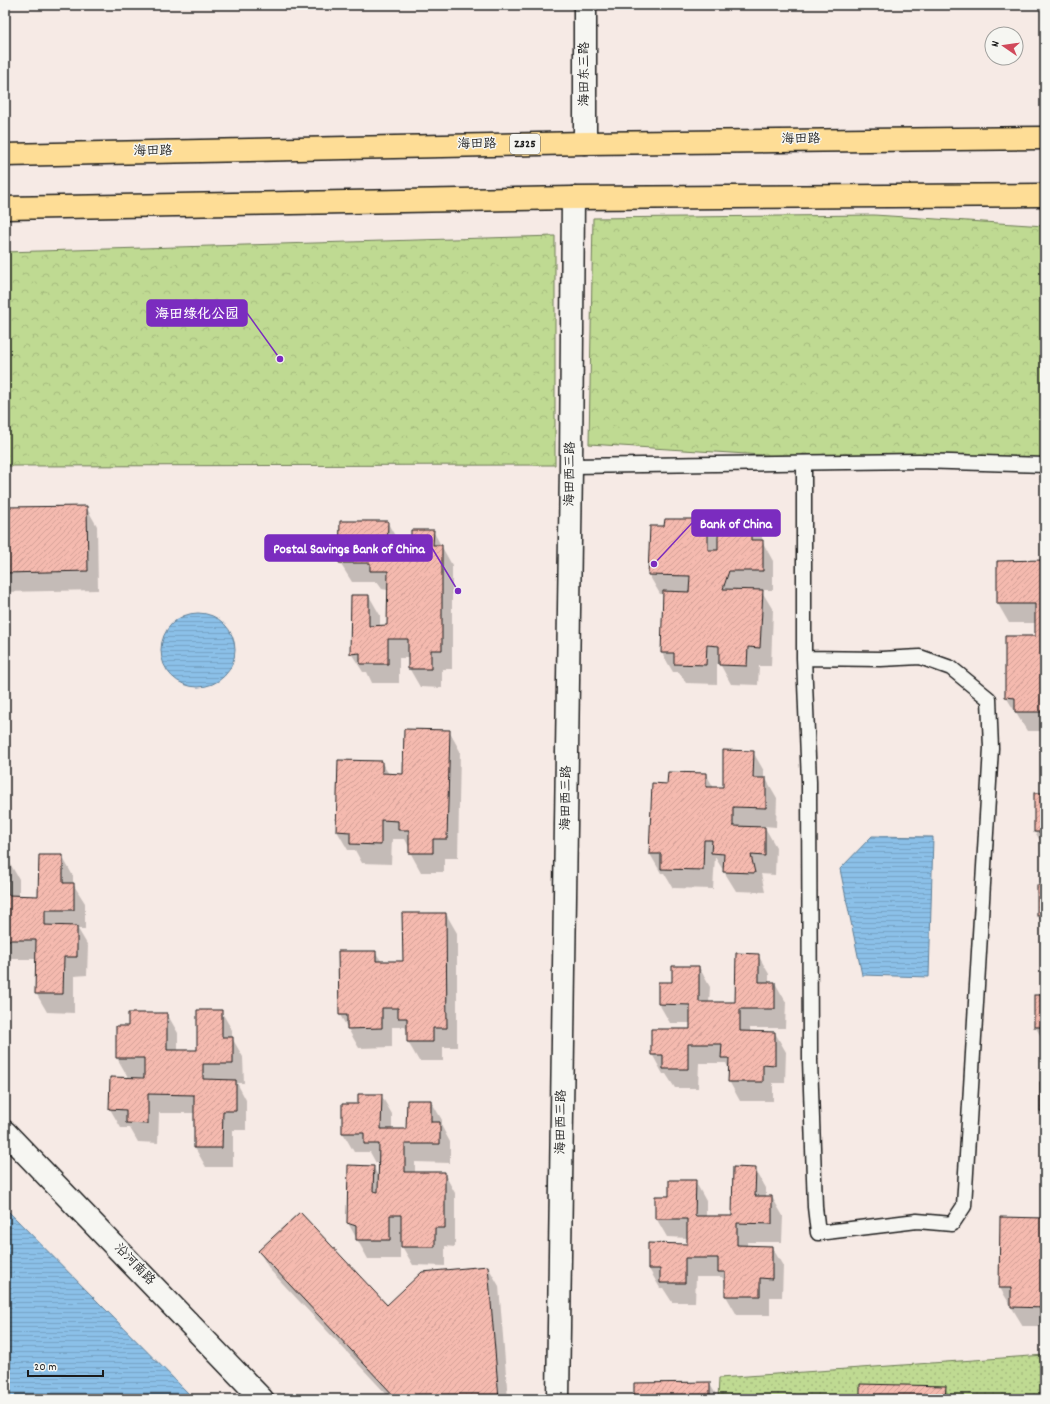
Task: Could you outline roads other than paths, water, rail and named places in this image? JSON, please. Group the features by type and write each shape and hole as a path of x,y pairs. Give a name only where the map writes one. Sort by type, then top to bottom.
{"main road":[{"name":"海田路","path":"5,155 585,143 1045,138"},
{"path":"5,208 573,198 1045,195"}],"street":[{"name":"海田东三路","path":"585,5 585,143"},
{"name":"海田西三路","path":"558,1399 571,466 573,198"},
{"name":"沿河南路","path":"5,1132 262,1399"}],"lane":[{"path":"571,466 919,461 1045,465"},
{"path":"804,463 804,658 809,782 810,1060 815,1207 818,1233 917,1221 952,1224 964,1206 991,748 989,699 951,668 920,657 881,659 804,658"}],"water":[{"path":"198,613 212,616 224,624 232,636 235,650 232,664 224,676 212,684 198,687 184,684 172,676 164,664 161,650 164,636 172,624 184,616"},
{"path":"872,836 933,837 929,977 862,975 840,869"},
{"path":"5,1208 194,1399 5,1399"}],"place":[{"name":"海田绿化公园","path":"280,359"},
{"name":"Bank of China","path":"654,564"},
{"name":"Postal Savings Bank of China","path":"458,591"}]}
